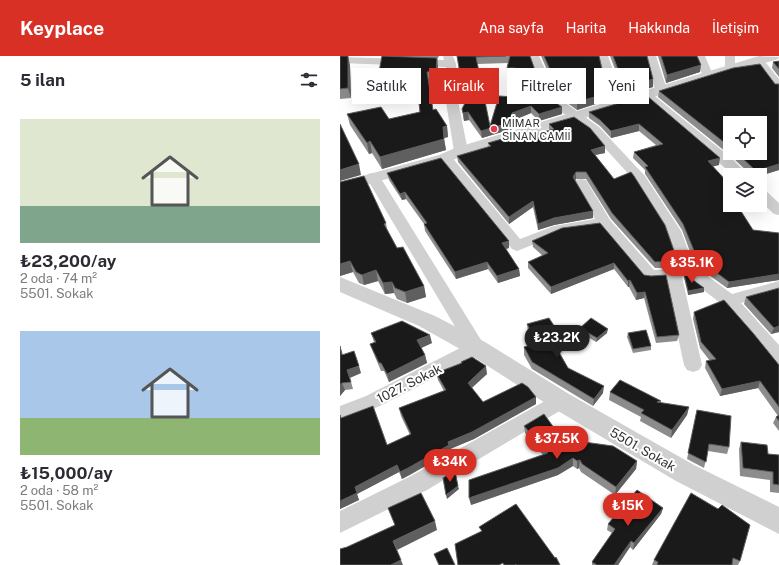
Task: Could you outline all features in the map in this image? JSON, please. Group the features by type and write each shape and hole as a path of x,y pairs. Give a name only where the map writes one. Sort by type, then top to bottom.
{"street":[{"path":"534,56 544,80 545,91 557,103 578,116 595,130 640,179 673,231 693,365"},
{"path":"603,56 607,68"},
{"path":"651,56 661,90"},
{"path":"700,56 707,75"},
{"path":"649,94 707,75 730,62 758,60 774,56"},
{"path":"340,60 449,60 450,96 461,151"},
{"path":"758,60 779,88"},
{"path":"649,97 734,168"},
{"path":"340,187 445,158 461,151 618,104"},
{"path":"445,158 517,246 560,228 604,222"},
{"path":"373,177 477,348"},
{"path":"581,183 604,222 650,276 680,271 729,301 779,357"},
{"path":"767,200 779,211"},
{"name":"5501. Sokak","path":"340,284 427,321 477,348 561,401 685,474 779,521"},
{"path":"729,301 779,287"},
{"name":"1027. Sokak","path":"340,414 373,401 477,348"},
{"path":"340,523 419,483 561,401"}],"building":[{"path":"340,56 348,56 348,88 340,89"},
{"path":"382,56 437,58 436,68 429,68 429,72 427,72 429,85 429,104 432,104 433,110 436,109 447,126 443,127 444,139 380,157 370,141 367,143 347,114 381,107 389,119 420,112 421,68 380,68"},
{"path":"457,56 506,56 476,57 478,68 459,68"},
{"path":"510,56 530,56 534,68 507,68"},
{"path":"544,56 599,56 602,68 594,68 594,97 586,99 586,68 549,68"},
{"path":"613,56 647,56 653,79 649,80 649,68 618,68"},
{"path":"661,56 697,56 701,65 667,75"},
{"path":"779,61 779,69 773,62"},
{"path":"760,64 775,84 779,84 779,164 766,168 753,168 744,160 767,160 767,116 723,116 723,141 659,91 733,68"},
{"path":"499,96 507,96 507,104 558,104 562,107 539,114 531,106 512,113 512,122 481,131 468,112 463,113 462,109 464,104 486,104 490,126 497,104 499,104"},
{"path":"649,98 720,158 708,161 723,177 723,212 741,212 753,230 779,233 779,274 729,282 697,258 683,224 645,167 648,166 634,152 663,144 639,124 611,131 589,112 616,104 649,104"},
{"path":"574,117 590,128 605,146 591,150 614,179 631,172 634,176 665,225 677,259 672,261 655,262 612,213 586,172 576,172 573,177 593,211 554,218 538,224 533,201 509,217 457,156 491,146 488,143 512,136 512,140 554,129 549,124"},
{"path":"340,124 359,164 340,170"},
{"path":"441,158 509,241 502,243 519,269 497,276 487,262 455,272 424,224 427,223 405,192 400,194 387,173"},
{"path":"364,176 386,223 384,224 397,248 403,247 424,286 405,292 395,288 392,282 383,283 376,270 362,275 356,272 350,261 340,264 340,182"},
{"path":"600,223 644,275 666,275 679,335 657,337 645,292 637,293 630,280 628,281 614,263 551,287 528,262 548,253 532,241 562,228"},
{"path":"685,274 704,288 688,291"},
{"path":"779,288 779,326 774,328 746,297"},
{"path":"724,300 779,365 779,407 760,381 722,389 706,361 716,359 701,342 694,312"},
{"path":"549,318 558,332 549,335 568,368 604,386 594,399 532,362 524,347 538,343 527,324"},
{"path":"591,318 608,329 597,338 580,328"},
{"path":"402,321 430,335 417,340 425,355 387,374 381,363 379,363 370,344 376,342 371,333"},
{"path":"646,330 651,346 633,349 628,333"},
{"path":"340,346 342,355 354,351 359,366 347,370 351,382 342,383 340,385"},
{"path":"472,357 486,366 468,383 483,402 522,383 528,387 536,397 472,432 448,442 449,445 400,472 397,465 355,487 357,493 340,501 340,415 341,418 373,406 387,445 411,434 399,408 446,390 436,373 462,363 461,362"},
{"path":"620,380 661,401 657,402 689,407 672,430 641,413 644,410 610,392"},
{"path":"697,410 731,416 729,447 709,444 706,462 688,453"},
{"path":"544,414 562,439 613,446 637,461 616,487 582,464 580,460 577,461 573,458 558,468 469,498 469,480 548,453 524,426"},
{"path":"741,442 767,445 768,454 779,455 779,485 773,484 773,472 743,468"},
{"path":"455,471 458,486 446,495 443,478"},
{"path":"637,490 663,508 634,543 631,541 614,565 597,565 592,562 615,529 608,524"},
{"path":"421,493 435,521 393,541 401,560 391,565 340,565 340,549 395,525 388,508"},
{"path":"691,493 718,509 722,505 750,525 740,561 733,558 732,565 657,565 658,562 654,560"},
{"path":"516,504 555,558 556,557 560,565 504,565 503,563 499,565 458,565 455,544 482,531 479,527"},
{"path":"447,548 455,565 439,565 434,554"}],"place":[{"name":"MİMAR SİNAN CAMİİ","path":"494,129"}]}
